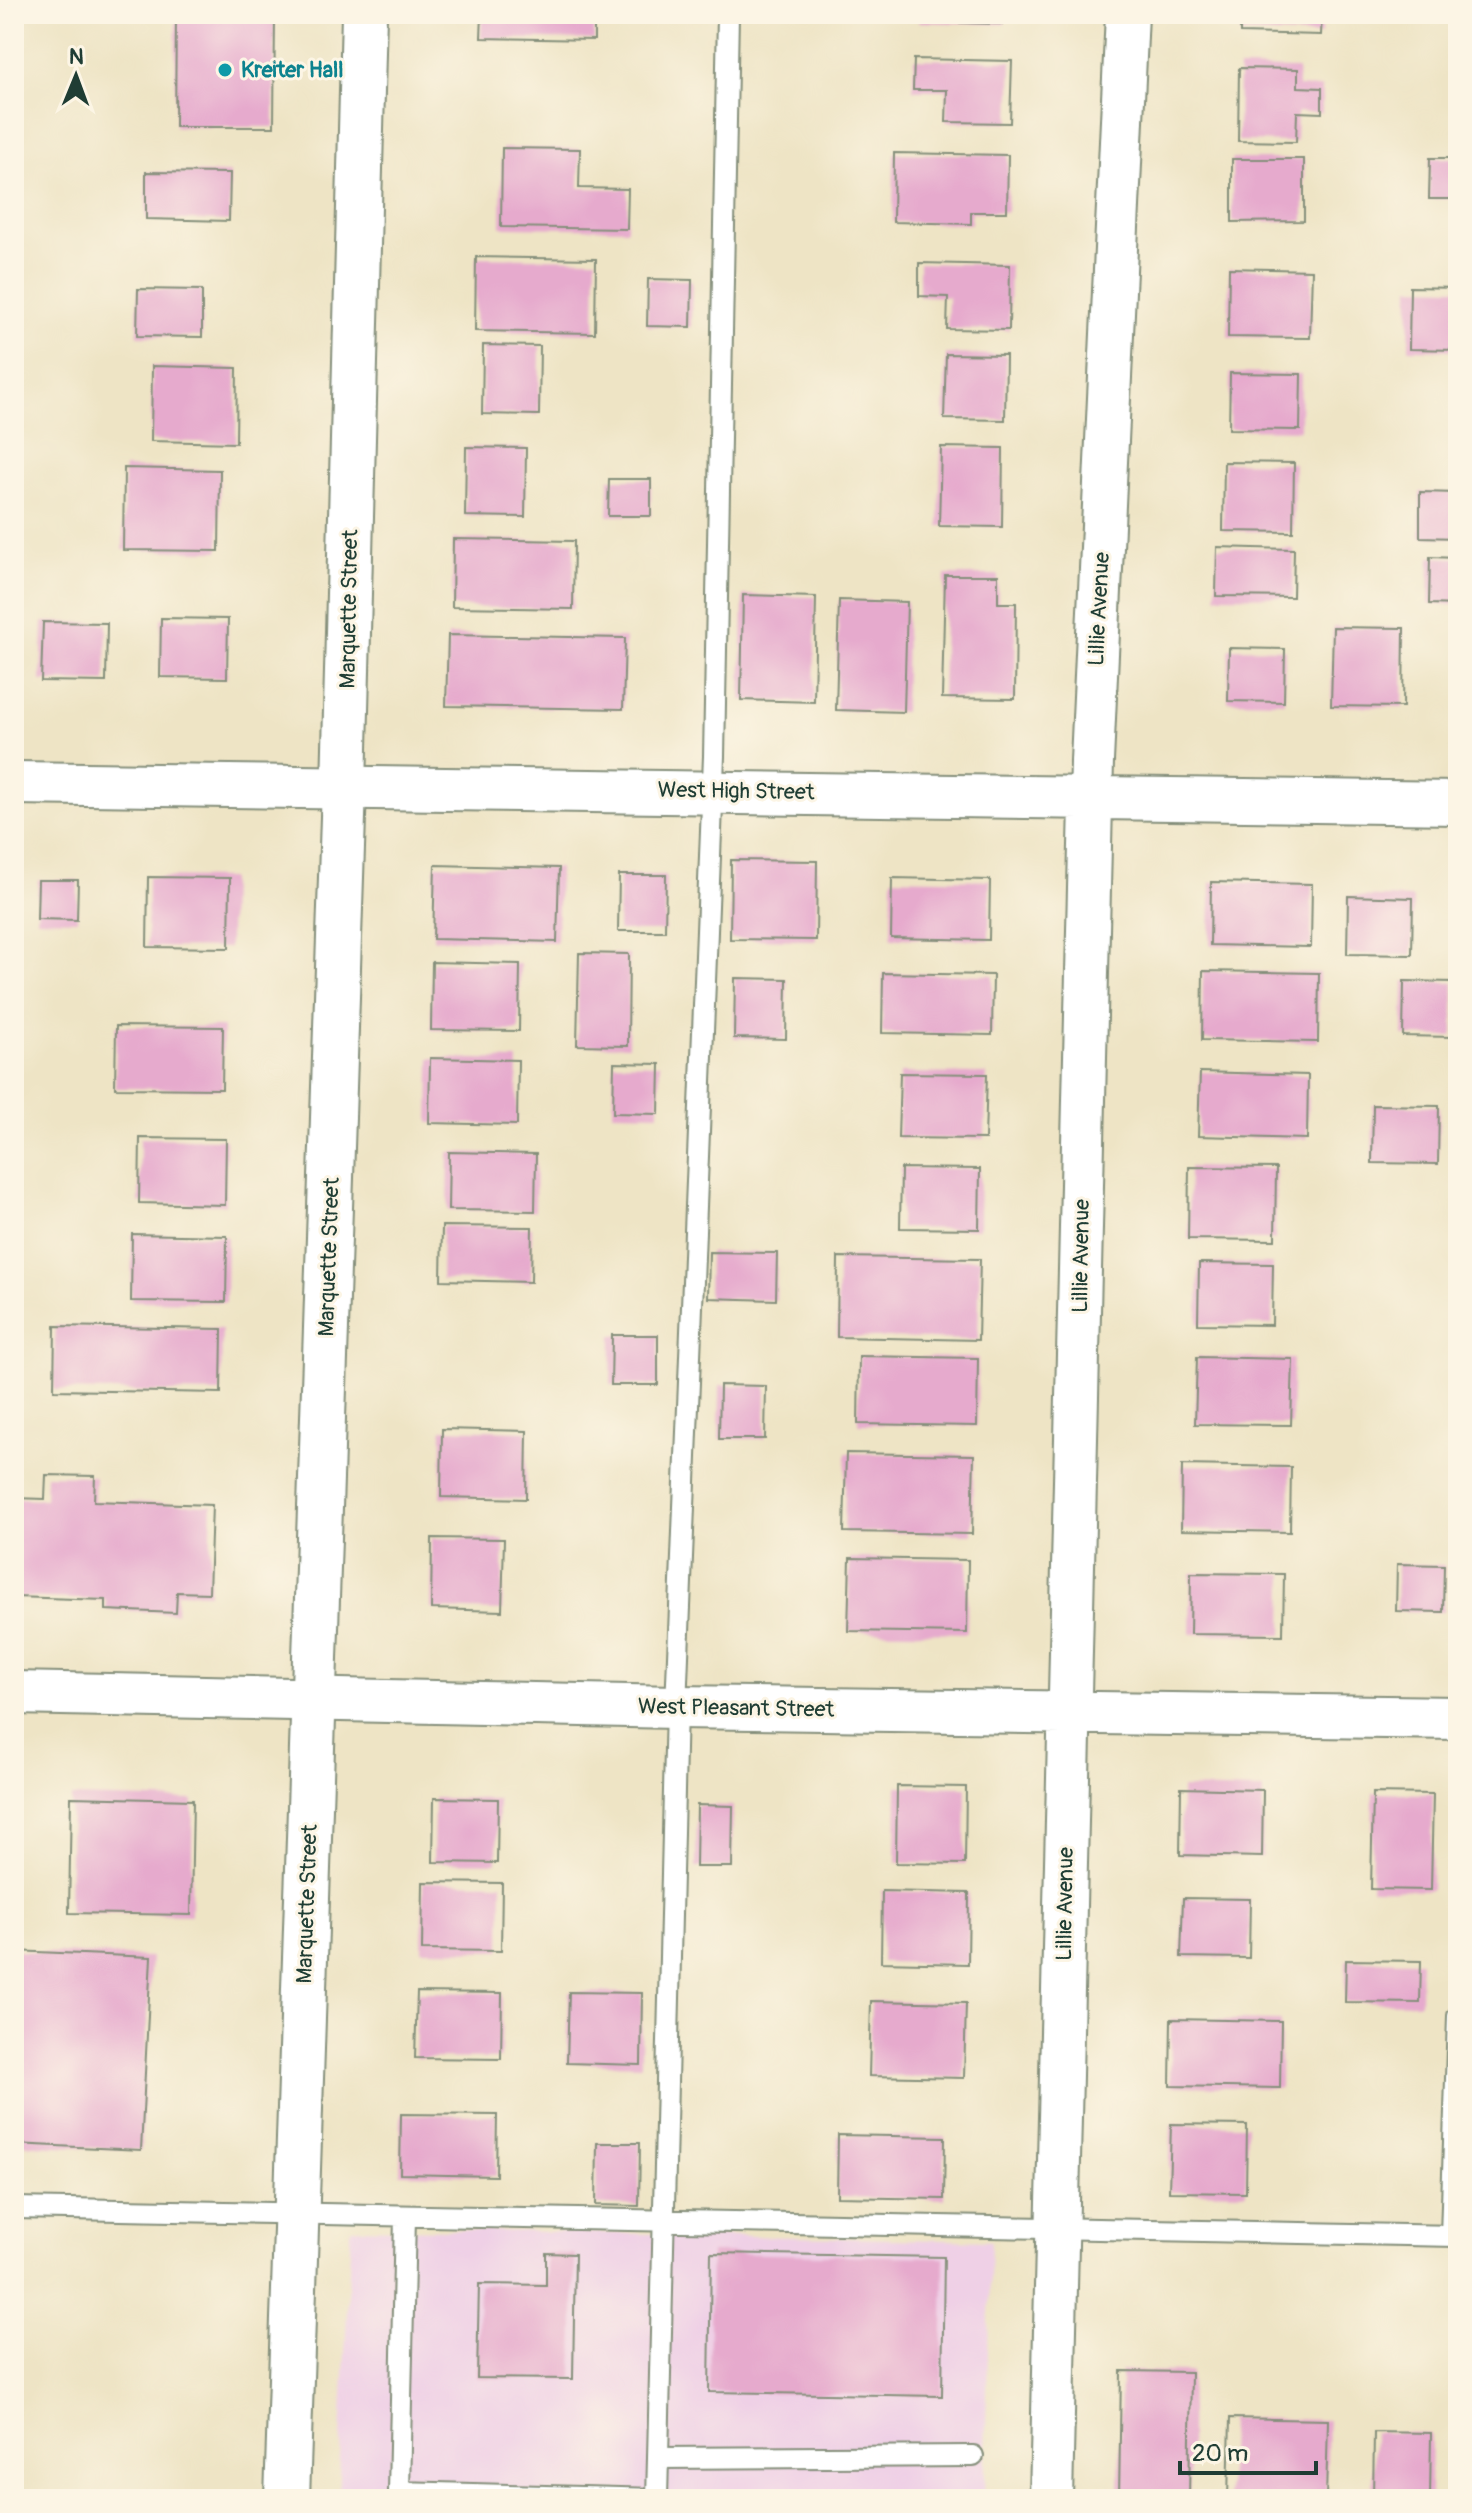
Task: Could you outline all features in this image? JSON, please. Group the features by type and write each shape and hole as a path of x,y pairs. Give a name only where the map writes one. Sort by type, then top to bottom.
{"street":[{"name":"Marquette Street","path":"287,2499 344,787 364,14"},
{"name":"Lillie Avenue","path":"1051,2499 1091,797 1127,14"},
{"name":"West High Street","path":"14,783 1458,803"},
{"name":"West Pleasant Street","path":"14,1693 676,1707 1458,1718"}],"lane":[{"path":"405,2216 399,2492 657,2499 676,1707 712,791 728,14"},
{"path":"14,2208 1455,2236 1458,2016"},
{"path":"658,2458 973,2456"}],"shaded area":[{"path":"351,2228 991,2241 984,2499 338,2499"}],"building":[{"name":"Kreiter Hall","path":"176,14 275,14 274,127 175,127"},
{"path":"482,14 594,14 594,40 481,38"},
{"path":"919,14 1005,14 1005,24 919,22"},
{"path":"1240,14 1322,14 1321,35 1240,33"},
{"path":"914,59 1012,61 1010,123 946,122 947,90 913,90"},
{"path":"1239,68 1298,69 1298,87 1322,88 1322,113 1297,112 1296,142 1238,141"},
{"path":"502,148 580,149 579,188 628,189 627,229 501,227"},
{"path":"894,153 1008,155 1007,212 971,212 971,224 893,222"},
{"path":"1430,158 1458,158 1458,199 1429,199"},
{"path":"1232,159 1304,159 1304,221 1232,222"},
{"path":"146,172 230,173 229,221 146,219"},
{"path":"476,257 596,259 595,333 475,331"},
{"path":"919,263 1010,265 1009,330 947,329 948,297 919,296"},
{"path":"1229,268 1312,270 1310,338 1228,337"},
{"path":"648,279 692,280 691,327 647,326"},
{"path":"1410,287 1458,288 1458,350 1409,349"},
{"path":"138,289 202,290 202,337 137,336"},
{"path":"483,345 540,346 539,415 482,414"},
{"path":"946,354 1006,355 1005,420 944,419"},
{"path":"152,366 237,368 236,443 151,441"},
{"path":"1230,373 1301,374 1300,430 1229,429"},
{"path":"466,447 526,448 525,517 465,516"},
{"path":"941,447 1003,448 1002,527 939,526"},
{"path":"1224,462 1294,463 1293,532 1223,531"},
{"path":"124,468 220,470 219,551 123,550"},
{"path":"609,479 651,479 651,516 608,516"},
{"path":"1420,492 1458,493 1458,538 1420,537"},
{"path":"453,539 574,541 573,609 452,607"},
{"path":"1217,547 1294,549 1293,597 1216,596"},
{"path":"1430,557 1458,558 1458,605 1429,604"},
{"path":"945,575 998,575 998,603 1016,603 1015,699 942,698"},
{"path":"743,595 816,597 814,702 741,700"},
{"path":"839,600 907,602 904,712 836,710"},
{"path":"161,618 228,619 227,678 160,677"},
{"path":"43,622 107,623 106,682 41,681"},
{"path":"1333,627 1404,628 1403,707 1331,706"},
{"path":"448,635 625,638 623,709 446,706"},
{"path":"1229,648 1285,649 1284,702 1228,701"},
{"path":"731,860 817,861 816,940 730,939"},
{"path":"435,865 559,868 557,942 433,939"},
{"path":"619,875 666,875 665,931 618,931"},
{"path":"148,877 230,878 229,948 147,947"},
{"path":"892,878 990,880 989,940 891,938"},
{"path":"38,880 78,880 77,920 37,919"},
{"path":"1211,882 1312,884 1311,947 1210,945"},
{"path":"1348,896 1413,898 1412,955 1347,954"},
{"path":"579,953 629,954 628,1046 577,1045"},
{"path":"432,962 520,964 519,1031 431,1030"},
{"path":"1203,971 1319,973 1318,1042 1202,1040"},
{"path":"883,973 993,975 992,1035 882,1033"},
{"path":"735,978 787,979 786,1039 734,1038"},
{"path":"1404,981 1454,982 1453,1037 1403,1036"},
{"path":"116,1026 223,1027 222,1089 115,1088"},
{"path":"430,1058 518,1060 517,1125 429,1123"},
{"path":"614,1063 660,1064 659,1114 613,1113"},
{"path":"1200,1072 1308,1075 1307,1139 1198,1136"},
{"path":"900,1073 987,1074 985,1139 898,1138"},
{"path":"1373,1105 1439,1106 1438,1164 1372,1163"},
{"path":"140,1138 226,1139 225,1205 139,1203"},
{"path":"449,1152 536,1154 535,1211 448,1210"},
{"path":"1189,1167 1276,1168 1275,1240 1188,1239"},
{"path":"901,1168 980,1169 979,1229 900,1228"},
{"path":"442,1226 532,1227 531,1282 441,1280"},
{"path":"132,1234 227,1236 226,1302 131,1301"},
{"path":"709,1252 777,1253 776,1300 708,1298"},
{"path":"838,1257 980,1259 978,1340 837,1337"},
{"path":"1199,1263 1273,1264 1272,1325 1198,1324"},
{"path":"55,1326 222,1329 221,1393 54,1390"},
{"path":"612,1335 658,1335 658,1385 611,1385"},
{"path":"859,1356 978,1358 977,1426 858,1424"},
{"path":"1197,1357 1293,1359 1291,1425 1195,1424"},
{"path":"720,1385 766,1386 765,1439 719,1439"},
{"path":"442,1429 527,1431 526,1499 441,1497"},
{"path":"846,1453 974,1455 972,1534 844,1532"},
{"path":"1182,1465 1291,1467 1290,1532 1181,1530"},
{"path":"46,1475 95,1476 94,1501 212,1505 209,1593 177,1592 176,1613 106,1610 106,1600 14,1597 14,1498 45,1499"},
{"path":"432,1538 504,1539 502,1611 431,1609"},
{"path":"850,1558 968,1560 967,1633 848,1631"},
{"path":"1397,1564 1444,1565 1443,1612 1396,1611"},
{"path":"1191,1573 1284,1574 1283,1635 1190,1634"},
{"path":"897,1786 966,1787 965,1864 896,1863"},
{"path":"1181,1788 1263,1790 1262,1857 1180,1855"},
{"path":"1373,1793 1433,1794 1431,1890 1371,1889"},
{"path":"71,1797 193,1800 191,1915 69,1913"},
{"path":"434,1798 498,1799 497,1863 433,1862"},
{"path":"697,1805 733,1806 732,1867 696,1867"},
{"path":"423,1882 502,1883 501,1951 422,1950"},
{"path":"882,1891 969,1893 968,1964 881,1962"},
{"path":"1183,1898 1250,1899 1249,1958 1181,1957"},
{"path":"14,1951 151,1957 141,2150 14,2144"},
{"path":"1346,1960 1421,1961 1420,2003 1345,2002"},
{"path":"417,1992 502,1993 501,2059 415,2058"},
{"path":"569,1992 642,1993 641,2065 567,2063"},
{"path":"871,2001 966,2003 964,2078 869,2076"},
{"path":"1171,2019 1281,2021 1280,2088 1170,2086"},
{"path":"401,2114 497,2115 496,2176 400,2174"},
{"path":"1171,2124 1247,2125 1246,2193 1169,2192"},
{"path":"838,2135 945,2137 944,2199 837,2197"},
{"path":"597,2143 640,2143 639,2206 596,2205"},
{"path":"546,2253 575,2254 573,2379 477,2378 479,2284 546,2285"},
{"path":"711,2253 944,2257 942,2396 709,2392"},
{"path":"1121,2371 1191,2372 1189,2499 1119,2499"},
{"path":"1230,2418 1328,2420 1326,2499 1228,2499"},
{"path":"1374,2432 1431,2433 1430,2499 1373,2499"}],"place":[{"name":"Kreiter Hall","path":"225,70"}]}
